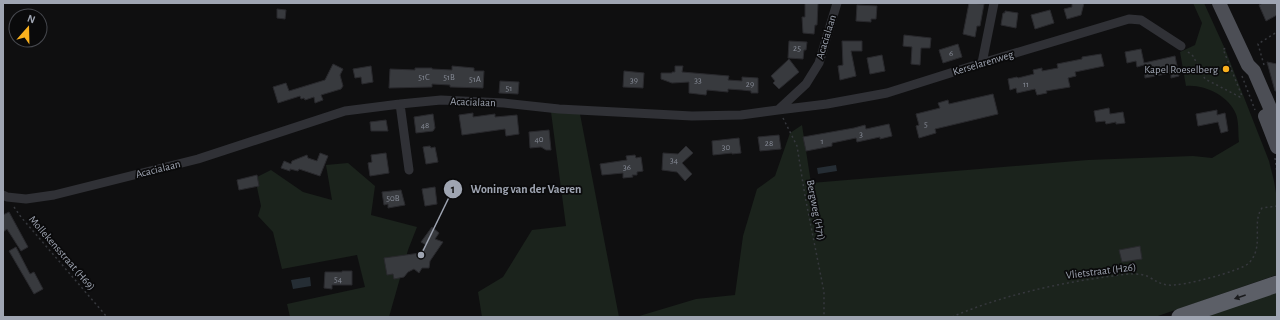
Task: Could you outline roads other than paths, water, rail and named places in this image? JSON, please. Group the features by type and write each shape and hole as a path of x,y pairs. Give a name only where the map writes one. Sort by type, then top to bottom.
{"highway":[{"path":"1180,317 1277,284"}],"main road":[{"path":"1219,3 1248,65 1254,71 1277,124"},
{"path":"1248,65 1247,75 1277,147"}],"street":[{"name":"Acacialaan","path":"5,196 26,199 54,196 198,159 345,111 400,104 449,100 504,103 559,109 692,116 741,115 778,110 806,84 819,62 837,3"},
{"path":"982,63 994,3"},
{"name":"Kerselarenweg","path":"778,110 827,104 887,93 982,63 1134,19 1141,20 1180,46"},
{"path":"400,104 409,170"}],"place":[{"name":"Kapel Roeselberg","path":"1226,69"},
{"name":"Woning van der Vaeren","path":"421,255"}]}
